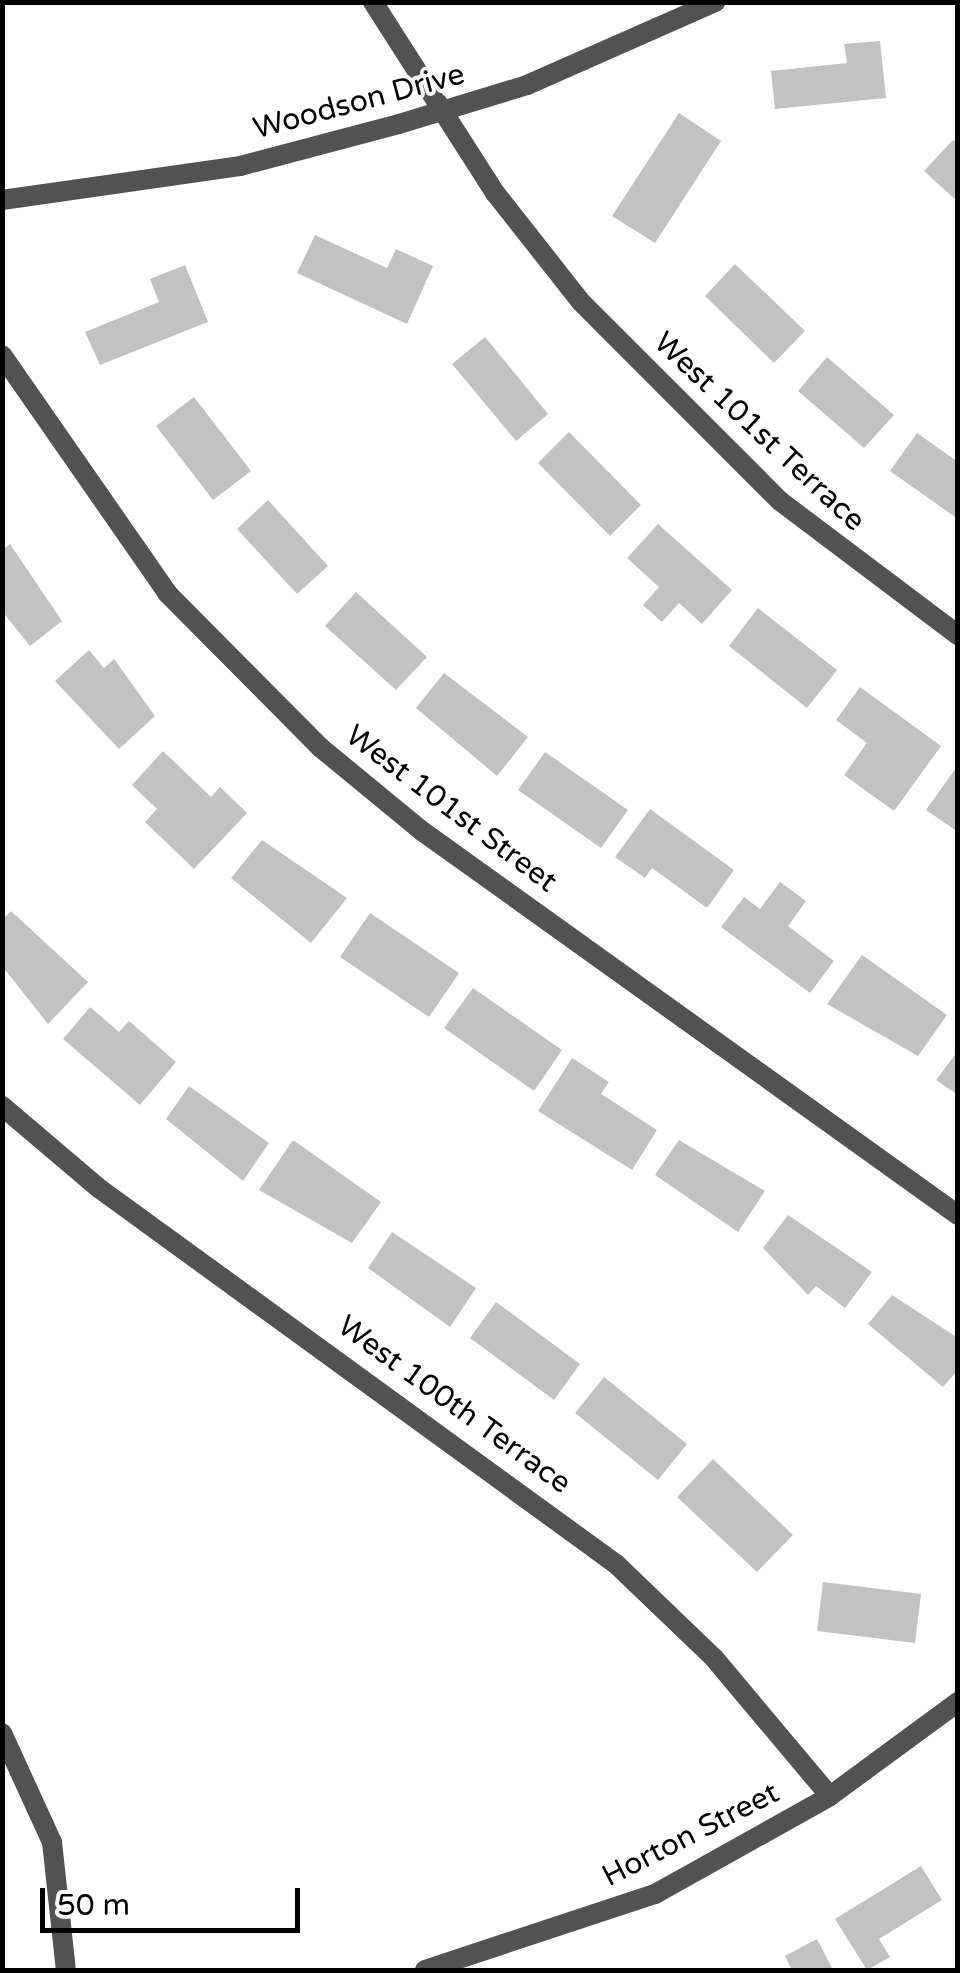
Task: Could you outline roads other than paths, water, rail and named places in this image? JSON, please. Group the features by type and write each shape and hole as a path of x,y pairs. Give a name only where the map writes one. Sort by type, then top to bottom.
{"street":[{"name":"West 101st Terrace","path":"373,2 440,112 581,302 679,407 780,501 958,635"},
{"name":"Woodson Drive","path":"2,200 240,166 440,112 527,85 715,2"},
{"name":"West 101st Street","path":"2,355 168,594 321,748 422,832 958,1215"},
{"name":"West 100th Terrace","path":"2,1106 100,1189 616,1564 714,1658 830,1796"},
{"name":"Horton Street","path":"426,1970 655,1894 830,1796 958,1702"},
{"path":"2,1732 52,1842 66,1970"}]}
